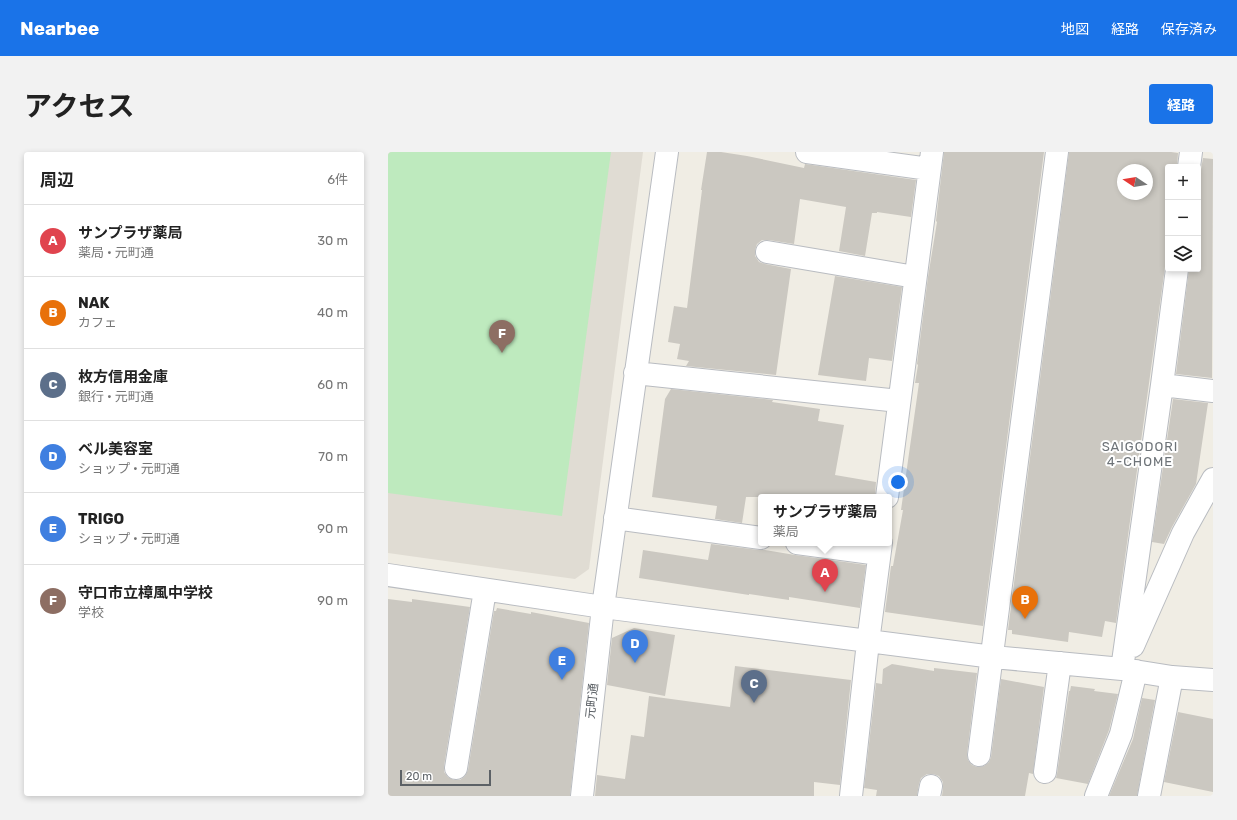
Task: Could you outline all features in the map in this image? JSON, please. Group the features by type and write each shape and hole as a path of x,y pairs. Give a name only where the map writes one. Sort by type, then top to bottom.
{"street":[{"name":"元町通","path":"582,796 603,607 667,152"},
{"path":"807,152 930,160 886,494"},
{"path":"979,755 993,658 1057,152"},
{"path":"1190,164 1191,152"},
{"path":"767,252 915,278"},
{"path":"1096,796 1121,734 1177,272"},
{"path":"635,374 899,401"},
{"path":"1162,385 1213,391"},
{"path":"1129,670 1183,533 1213,479"},
{"path":"615,518 758,538"},
{"path":"838,546 880,549 851,796"},
{"path":"388,575 603,607 993,658 1060,663 1129,670 1172,677 1213,680"},
{"path":"456,768 485,590"},
{"path":"1045,772 1060,663"},
{"path":"1149,796 1172,677"}],"shaded area":[{"path":"388,152 643,152 589,569 575,579 388,553"}],"green space":[{"path":"388,152 611,152 562,516 388,493"}],"building":[{"path":"707,152 721,152 747,156 804,168 805,164 916,180 911,217 877,212 872,213 865,256 839,251 846,207 800,199 794,244 762,240 757,244 755,256 759,262 791,269 776,375 686,366 689,361 677,359 680,344 668,342 674,306 687,308"},
{"path":"944,152 1044,152 983,626 885,612 891,566 893,566 903,510 901,510 919,383 915,383 917,364 928,277 937,222"},
{"path":"1069,152 1178,153 1177,164 1165,164 1165,267 1116,623 1105,621 1102,637 1069,632 1068,642 1012,634 1012,630 1008,630"},
{"path":"1203,158 1213,159 1212,378 1176,374 1189,272 1201,272 1201,169"},
{"path":"835,276 902,287 892,361 869,358 866,381 818,375"},
{"path":"671,389 773,400 772,402 820,409 818,421 844,425 835,475 876,482 875,494 758,494 758,497 746,497 742,523 715,519 717,506 652,497 665,399"},
{"path":"1173,399 1208,403 1196,484 1164,544 1152,542"},
{"path":"711,544 765,550 866,565 860,608 789,597 789,600 749,595 639,578 643,550 708,560"},
{"path":"388,599 412,602 412,599 470,607 444,766 444,772 448,777 454,780 460,780 465,776 468,770 494,611 496,611 497,608 531,614 531,612 589,623 570,796 388,796"},
{"path":"634,628 675,635 665,696 607,685 612,638"},
{"path":"892,664 934,671 934,668 977,673 967,754 968,760 972,765 977,767 984,766 989,762 991,757 1001,679 1044,687 1033,774 1029,773 1025,796 942,796 943,782 939,776 933,774 927,774 921,778 917,796 876,796 877,790 864,788 876,683 882,684 883,669"},
{"path":"735,666 851,680 840,785 814,782 814,796 595,796 597,775 625,779 631,735 644,737 649,696 730,707"},
{"path":"1071,686 1118,694 1109,730 1088,784 1056,778"},
{"path":"1142,698 1155,700 1137,796 1109,796 1133,739"},
{"path":"1178,712 1213,719 1213,792 1164,782"}],"place":[{"name":"守口市立樟風中学校","path":"502,353"},
{"name":"サンプラザ薬局","path":"825,592"},
{"name":"NAK","path":"1025,619"},
{"name":"ベル美容室","path":"635,663"},
{"name":"TRIGO","path":"562,680"},
{"name":"枚方信用金庫","path":"754,703"}],"district":[{"name":"SAIGODORI 4-CHOME","path":"1140,454"}]}
